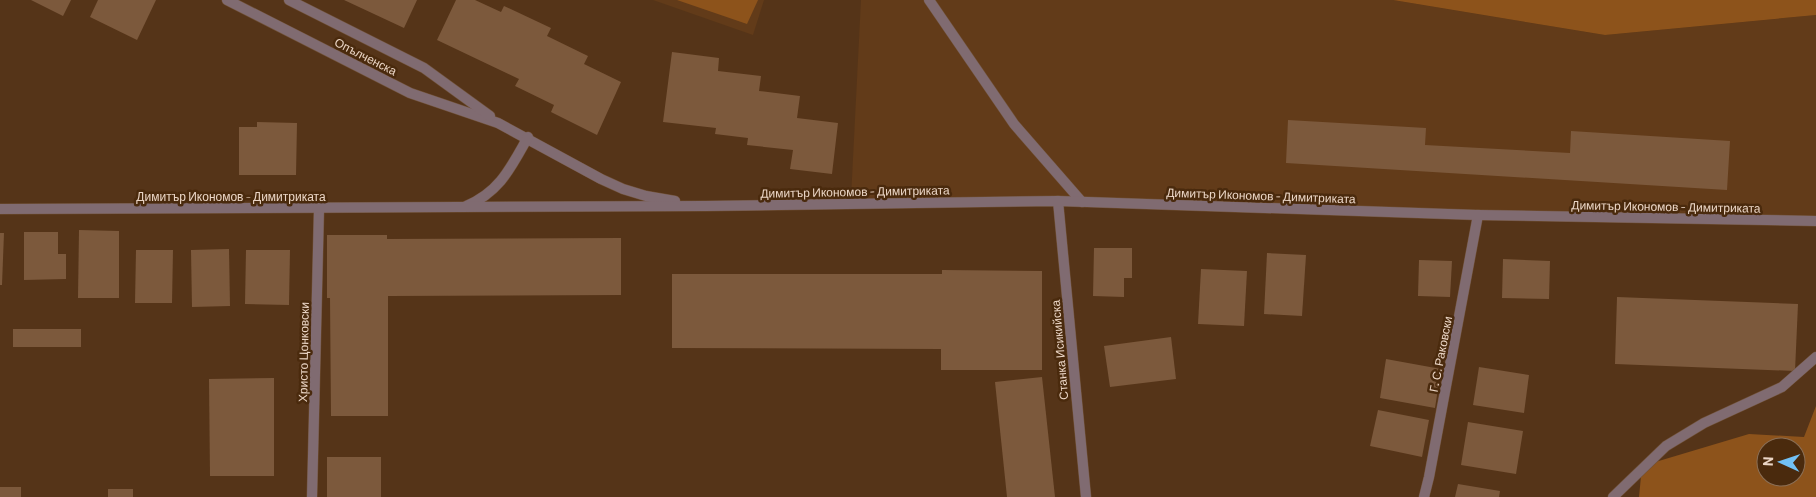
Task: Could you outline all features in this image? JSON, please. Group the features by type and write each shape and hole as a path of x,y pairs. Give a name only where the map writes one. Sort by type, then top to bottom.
{"street":[{"name":"Опълченска","path":"227,0 410,93 498,122"},
{"name":"Опълченска","path":"289,0 424,68 498,122 528,138"},
{"path":"930,0 1014,124 1082,202"},
{"name":"Димитър Икономов - Димитриката","path":"461,207 484,197 498,185 528,138 601,179 623,189 646,196 705,206"},
{"name":"Димитър Икономов - Димитриката","path":"0,209 705,206 1058,201 1478,215 1816,221"},
{"name":"Станка Исикийска","path":"1058,201 1086,497"},
{"name":"Христо Цонковски","path":"312,497 319,208"},
{"name":"Г. С. Раковски","path":"1424,497 1430,477 1478,215"},
{"path":"1613,497 1666,446 1704,423 1782,387 1816,357"}],"shaded area":[{"path":"653,0 764,0 753,35"},
{"path":"677,0 758,0 747,24"},
{"path":"861,0 1393,0 1605,35 1816,15 1816,221 1710,222 851,198"},
{"path":"1393,0 1816,0 1816,15 1605,35"},
{"path":"1816,406 1816,497 1639,497 1642,466 1749,434 1804,437"}],"building":[{"path":"31,0 71,0 63,16"},
{"path":"98,0 156,0 137,40 90,17"},
{"path":"344,0 417,0 404,28"},
{"path":"456,0 475,0 501,12 504,6 551,28 547,36 588,56 584,64 621,82 597,135 551,112 554,105 515,86 519,79 437,40"},
{"path":"672,52 719,58 718,71 761,76 759,91 800,96 797,118 838,123 832,174 790,169 793,150 747,145 748,138 715,134 716,128 663,122"},
{"path":"1288,120 1426,128 1425,145 1570,153 1571,131 1730,141 1727,190 1286,163"},
{"path":"257,122 297,123 296,175 239,175 239,127 257,127"},
{"path":"79,230 119,231 119,298 78,298"},
{"path":"24,232 58,232 58,254 66,254 66,279 24,280"},
{"path":"0,233 4,233 2,285 0,285"},
{"path":"327,235 387,235 387,239 621,238 621,295 388,296 388,416 331,416 330,298 327,298"},
{"path":"1094,248 1132,248 1132,278 1124,278 1124,297 1093,296"},
{"path":"229,249 230,306 192,307 191,250"},
{"path":"136,250 173,250 172,303 135,303"},
{"path":"246,250 290,250 289,305 245,304"},
{"path":"1267,253 1306,255 1302,316 1264,314"},
{"path":"1503,259 1550,261 1549,299 1502,298"},
{"path":"1419,260 1452,261 1450,297 1418,296"},
{"path":"1201,269 1247,271 1244,326 1198,324"},
{"path":"942,270 1042,271 1042,370 941,370 941,349 672,348 672,274 942,274"},
{"path":"1617,297 1798,304 1795,371 1615,364"},
{"path":"13,329 81,329 81,347 13,347"},
{"path":"1171,337 1176,379 1110,387 1104,346"},
{"path":"1386,359 1441,369 1435,408 1380,398"},
{"path":"1479,367 1529,375 1524,413 1473,405"},
{"path":"1042,377 1055,497 1007,497 995,382"},
{"path":"274,378 274,476 210,476 209,379"},
{"path":"1378,410 1429,420 1422,457 1370,446"},
{"path":"1468,422 1523,431 1516,474 1461,465"},
{"path":"327,457 381,457 381,497 327,497"},
{"path":"1458,484 1500,491 1499,497 1455,497"},
{"path":"0,487 21,487 21,497 0,497"},
{"path":"108,489 133,489 133,497 108,497"}]}
